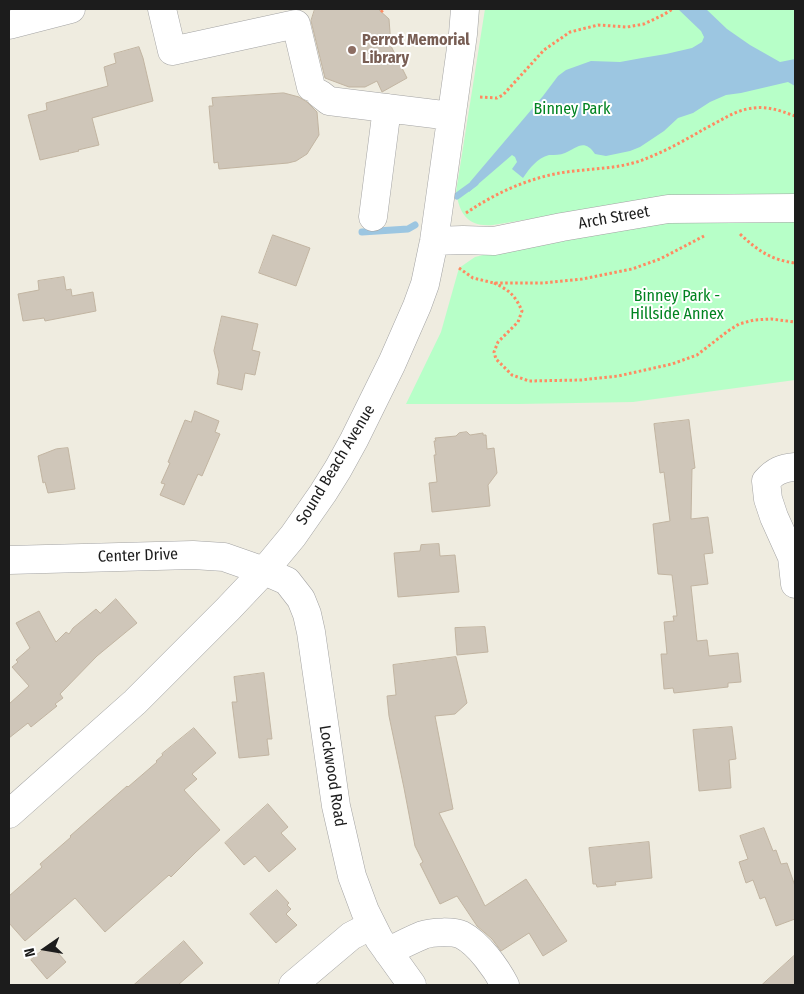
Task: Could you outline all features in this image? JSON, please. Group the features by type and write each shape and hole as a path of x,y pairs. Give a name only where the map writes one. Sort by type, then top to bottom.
{"street":[{"path":"9,25 70,9"},
{"path":"162,9 172,51 296,24 315,90 329,101 451,116"},
{"name":"Sound Beach Avenue","path":"9,814 135,702 228,609 264,571 304,521 333,477 358,432 392,363 425,284 434,241 465,9"},
{"path":"373,217 387,108"},
{"name":"Arch Street","path":"434,241 494,241 668,209 795,208"},
{"path":"795,467 784,468 773,473 766,481 768,498 774,517 794,554 795,584"},
{"name":"Center Drive","path":"9,560 193,555 224,557 264,571"},
{"name":"Lockwood Road","path":"264,571 287,581 301,599 307,614 337,814 352,876 372,925 388,952 412,985"},
{"path":"293,985 351,936 372,925"},
{"path":"388,952 425,935 448,932 461,934 476,946 493,965 505,985"}],"path":[{"path":"474,96 497,98 503,95 544,50 570,32 598,25 627,27 644,24 673,9"},
{"path":"466,213 483,201 509,188 545,176 580,170 604,169 646,159 732,114 748,109 765,107 795,116"},
{"path":"735,229 756,249 770,257 795,263"},
{"path":"494,283 544,283 632,269 660,259 708,233"},
{"path":"459,268 473,278 494,283 506,289 514,296 522,311 518,322 498,342 494,352 496,359 512,375 529,381 575,380 618,376 672,364 697,355 739,324 754,320 771,319 795,322"}],"green space":[{"name":"Binney Park","path":"485,9 795,9 795,201 660,198 493,225 471,222 460,207 456,192"},
{"name":"Binney Park - Hillside Annex","path":"795,215 795,380 633,402 406,404 441,332 459,268 475,257 566,234 666,218"}],"water":[{"path":"678,9 706,9 727,29 780,62 795,59 795,86 788,82 726,95 710,102 693,113 678,118 664,131 640,147 606,156 595,154 587,146 580,146 563,154 549,155 541,158 523,178 512,169 517,162 512,155 469,192 470,182 558,76 566,70 591,61 620,62 666,54 692,48 702,42 704,37 701,31"}],"building":[{"name":"Perrot Memorial Library","path":"315,9 378,9 389,19 391,46 407,78 382,92 377,81 365,87 349,87 325,78 311,21"},
{"path":"139,47 153,101 92,118 99,145 40,160 28,115 47,110 46,103 108,86 104,67 116,63 114,54"},
{"path":"284,93 299,97 317,112 319,135 307,154 296,161 288,163 219,169 218,162 214,163 209,106 213,106 212,98"},
{"path":"273,235 310,248 296,286 259,273"},
{"path":"64,277 66,290 71,289 72,296 93,292 96,311 45,321 44,318 23,321 18,294 39,290 38,281"},
{"path":"222,316 258,324 252,350 260,352 255,375 245,373 242,390 217,384 219,372 214,351"},
{"path":"195,411 219,421 215,432 220,434 202,476 198,474 184,505 160,495 165,484 161,483 185,420 191,422"},
{"path":"689,420 695,468 692,469 691,519 708,517 713,553 704,554 708,584 691,586 697,641 707,640 709,656 738,653 741,682 728,683 728,687 674,693 673,688 664,689 661,654 667,654 664,622 674,621 673,616 677,616 672,575 658,574 653,524 670,521 664,472 660,473 654,424"},
{"path":"467,432 470,435 483,433 483,435 486,435 487,449 494,448 497,473 488,485 490,506 432,512 429,483 437,482 434,455 436,455 435,438 456,436 459,433"},
{"path":"68,448 75,489 48,493 45,482 43,483 38,456 56,449"},
{"path":"439,544 440,556 455,555 459,592 398,597 394,553 420,551 421,545"},
{"path":"116,599 137,623 97,656 60,694 63,698 55,704 57,706 31,727 28,723 9,738 9,704 29,686 12,667 18,662 16,660 30,648 16,623 39,611 56,642 66,632 69,634 73,628 96,609 100,613"},
{"path":"485,627 488,652 457,655 455,628"},
{"path":"456,657 467,703 455,714 435,716 453,809 439,813 485,906 526,879 567,941 543,956 529,933 501,951 492,939 477,926 457,896 440,904 420,864 423,862 415,846 389,716 387,696 396,695 393,665"},
{"path":"264,673 272,739 267,739 269,755 239,758 232,702 237,702 234,677"},
{"path":"732,727 736,759 729,760 731,788 699,791 693,730"},
{"path":"194,728 216,753 192,774 197,779 184,790 220,830 171,877 169,875 105,932 75,898 25,941 9,923 9,896 42,867 40,864 70,836"},
{"path":"268,804 288,827 281,833 296,849 269,872 255,856 244,865 225,843"},
{"path":"764,828 773,851 776,850 781,864 787,863 795,886 795,919 776,926 765,897 760,899 753,880 746,883 739,862 748,859 740,836"},
{"path":"649,842 652,878 615,882 616,885 597,887 596,884 593,884 589,848"},
{"path":"277,890 289,903 287,905 291,909 286,914 297,925 276,943 250,914"},
{"path":"184,941 203,963 178,985 134,985"},
{"path":"50,944 66,962 47,979 31,960"},
{"path":"795,955 795,985 762,985"}],"waterway":[{"path":"457,196 475,183"},
{"path":"362,232 408,229 415,225"}],"place":[{"name":"Perrot Memorial Library","path":"352,50"}]}
